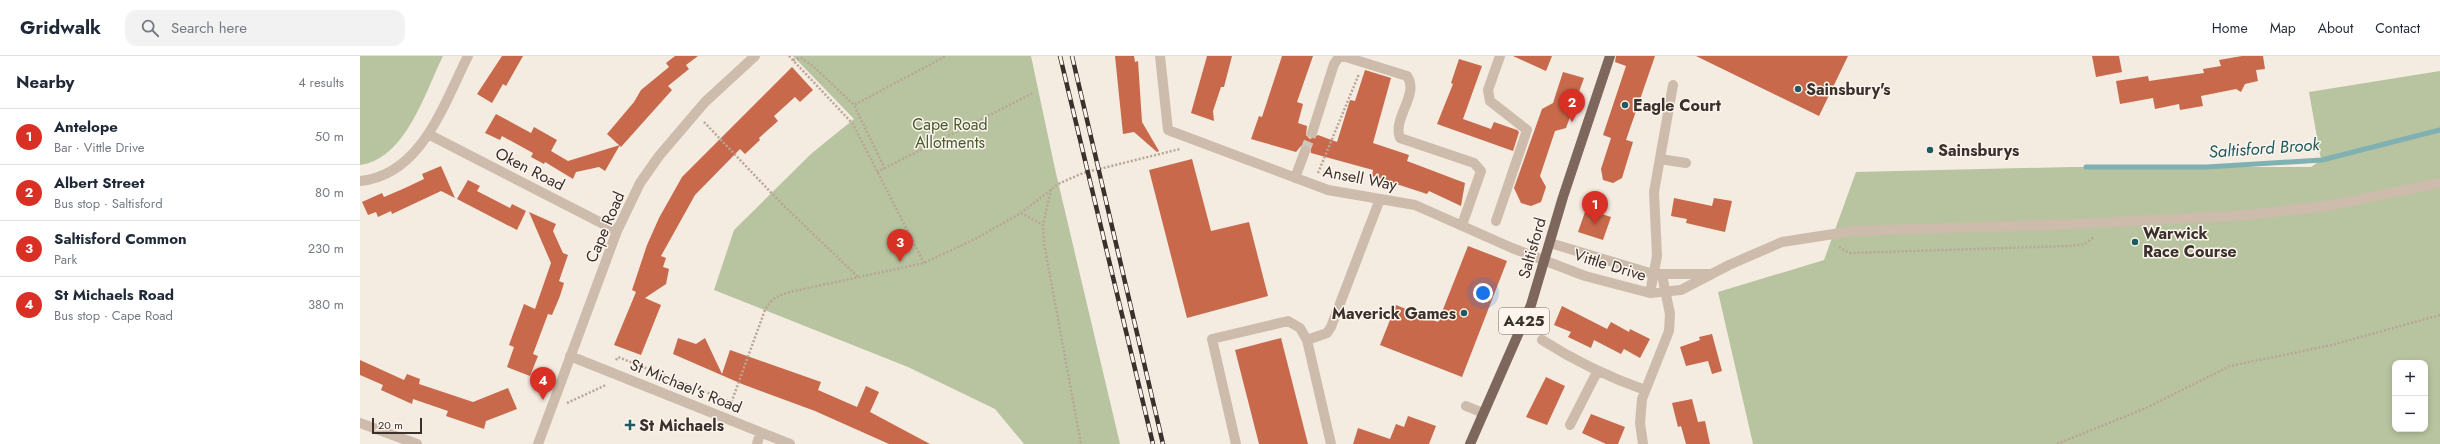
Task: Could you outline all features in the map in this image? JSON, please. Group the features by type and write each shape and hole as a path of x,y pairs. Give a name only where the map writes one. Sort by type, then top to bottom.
{"main road":[{"name":"Saltisford","path":"1470,444 1531,305 1610,56"}],"street":[{"name":"Cape Road","path":"538,444 617,230 629,203 649,169 695,114 755,56"},
{"name":"Ansell Way","path":"1160,56 1168,130 1314,185 1350,195 1415,205 1545,260"},
{"path":"1496,220 1527,130 1495,106 1488,95 1500,56"},
{"path":"360,181 378,177 404,163 416,152 428,134 466,57"},
{"path":"1312,133 1334,64 1339,57 1346,57 1402,74 1410,80 1410,91 1398,126 1400,138 1479,166 1480,176 1462,225"},
{"path":"1643,444 1641,412 1645,390 1670,331 1670,314 1665,292 1658,274 1654,192 1673,85"},
{"name":"Oken Road","path":"428,134 617,230"},
{"path":"1295,178 1305,151"},
{"path":"1660,159 1686,163"},
{"name":"Vittle Drive","path":"1545,260 1585,276 1650,293 1665,292 1690,286 1711,274 1782,242 1853,231 2102,223 2198,218 2295,210 2352,202 2440,184"},
{"path":"1307,340 1327,333 1331,327 1380,199"},
{"name":"Vittle Drive","path":"1550,243 1658,274 1711,274"},
{"path":"1650,293 1658,274"},
{"path":"1236,444 1212,339 1288,321 1300,328 1307,340 1331,444"},
{"path":"1542,340 1578,363 1597,372 1645,390"},
{"name":"St Michael's Road","path":"570,356 790,444"},
{"path":"1570,425 1597,372"},
{"path":"1466,406 1483,413"},
{"path":"360,423 417,444"},
{"path":"757,444 760,433"}],"path":[{"path":"789,56 850,119 924,262"},
{"path":"854,105 946,56"},
{"path":"793,60 800,58 813,66 854,105 885,168"},
{"path":"1314,185 1364,62"},
{"path":"877,172 1033,93"},
{"path":"695,114 781,203 859,278"},
{"path":"615,365 618,357 731,402 768,303 776,297 794,291 859,278 924,262 958,247 1021,213 1051,189 1083,173 1203,143"},
{"path":"1051,189 1043,225 1044,243 1081,444"},
{"path":"1021,213 1043,225"},
{"path":"1833,246 1840,247 1850,253 2079,245 2089,242 2102,223"},
{"path":"2057,444 2146,408 2230,366 2332,344 2440,315"},
{"path":"566,407 567,403 608,384 610,380"}],"green space":[{"path":"360,56 443,56 421,105 402,137 390,150 376,160 360,165"},
{"name":"Cape Road Allotments","path":"793,56 1031,56 1055,169 1120,444 1024,444 995,409 908,367 714,290 734,230 812,153 854,119"},
{"name":"Warwick Race Course","path":"2440,71 2440,444 1753,444 1718,292 1824,260 1856,172 2071,167 2311,167 2321,160 2309,92"}],"building":[{"path":"502,56 523,56 506,86 503,84 492,103 477,94"},
{"path":"675,56 698,56 686,65 689,69 668,86 672,90 621,147 607,134 634,102 641,90 669,67 666,63"},
{"path":"1115,56 1134,56 1135,62 1138,61 1142,122 1159,151 1157,152 1134,132 1123,134"},
{"path":"1207,56 1232,56 1224,87 1221,87 1213,111 1214,121 1191,113"},
{"path":"1282,56 1313,56 1297,102 1303,104 1298,123 1307,126 1306,135 1310,139 1318,135 1337,142 1350,100 1355,101 1365,70 1391,78 1373,143 1409,155 1407,161 1465,183 1461,206 1429,191 1427,194 1372,176 1373,170 1311,153 1310,147 1307,145 1301,146 1296,152 1251,139 1259,116 1262,117"},
{"path":"1513,56 1552,56 1546,71"},
{"name":"Eagle Court","path":"1616,56 1655,56 1626,140 1633,142 1622,178 1613,183 1603,180 1601,169 1611,138 1603,135 1626,66 1615,62"},
{"name":"Sainsbury's","path":"1696,56 1848,56 1819,116"},
{"path":"2092,56 2119,56 2122,72 2096,77"},
{"path":"2242,56 2263,56 2265,69 2256,70 2258,81 2245,84 2241,92 2236,89 2201,96 2203,106 2180,110 2179,104 2155,109 2153,98 2120,104 2116,81 2148,76 2149,81 2204,73 2203,69 2221,66 2219,60"},
{"path":"1459,59 1482,66 1463,119 1491,129 1494,122 1517,130 1519,132 1513,151 1437,124 1453,84 1451,83"},
{"path":"792,67 813,90 800,102 795,97 774,116 778,121 759,138 760,140 745,154 740,149 695,195 661,256 666,258 663,267 669,269 666,284 645,298 661,305 641,355 614,345 636,292 632,290 647,245 659,218 682,177"},
{"path":"1563,72 1584,78 1566,128 1555,131 1540,176 1546,187 1541,202 1531,206 1521,203 1514,188 1542,109 1553,103"},
{"path":"496,114 531,133 534,127 557,140 551,151 568,161 620,145 605,171 599,167 576,172 573,179 545,162 544,164 531,157 533,153 502,136 500,140 485,133"},
{"path":"1192,159 1211,231 1249,222 1268,296 1187,318 1149,170"},
{"path":"441,166 455,198 441,191 392,214 391,211 378,217 376,212 368,215 362,202 382,193 384,197 405,188 424,179 422,174"},
{"path":"468,180 480,186 477,191 510,208 512,204 526,211 517,230 457,199"},
{"path":"1674,198 1712,206 1714,198 1732,201 1725,232 1686,223 1687,219 1671,216"},
{"path":"1586,209 1611,217 1603,240 1578,232"},
{"path":"529,212 556,224 553,231 563,253 568,255 559,281 564,283 560,296 552,315 548,314 533,354 538,356 530,376 507,367 514,347 509,345 524,304 535,309 551,263"},
{"name":"Maverick Games","path":"1468,246 1507,261 1462,377 1380,345 1396,305 1438,322"},
{"path":"1562,306 1607,329 1611,322 1629,332 1630,329 1650,339 1640,358 1624,349 1621,354 1594,340 1591,348 1568,337 1571,332 1554,325"},
{"path":"1712,334 1722,371 1712,374 1708,361 1686,366 1680,347 1700,340 1699,337"},
{"path":"678,338 696,344 705,338 722,374 730,350 821,382 818,390 857,407 866,386 879,392 870,412 930,444 889,444 815,411 742,384 673,354"},
{"path":"1281,338 1308,444 1259,444 1235,350"},
{"path":"360,360 404,380 407,374 420,379 419,384 473,402 508,388 517,409 486,421 484,429 446,416 448,411 413,399 412,404 381,390 383,385 360,375"},
{"path":"1546,377 1565,386 1547,425 1526,417"},
{"path":"1692,399 1698,422 1705,421 1710,444 1686,444 1681,426 1678,427 1672,403"},
{"path":"1591,414 1625,427 1618,444 1606,444 1582,433"},
{"path":"1408,416 1436,426 1429,444 1353,444 1358,428 1390,439 1396,424 1404,427"}],"waterway":[{"name":"Saltisford Brook","path":"2086,167 2207,167 2322,160 2440,130"}],"tunnel":[{"path":"1305,151 1312,133"}],"railway":[{"path":"1060,56 1153,444"},
{"path":"1072,56 1163,444"}],"place":[{"name":"Sainsbury's","path":"1798,89"},
{"name":"Eagle Court","path":"1625,105"},
{"name":"Albert Street","path":"1572,122"},
{"name":"Sainsburys","path":"1930,150"},
{"name":"Antelope","path":"1595,224"},
{"name":"Warwick Race Course","path":"2135,242"},
{"name":"Saltisford Common","path":"900,262"},
{"name":"Maverick Games","path":"1464,313"},
{"name":"St Michaels Road","path":"543,400"},
{"name":"St Michaels","path":"630,425"}]}
